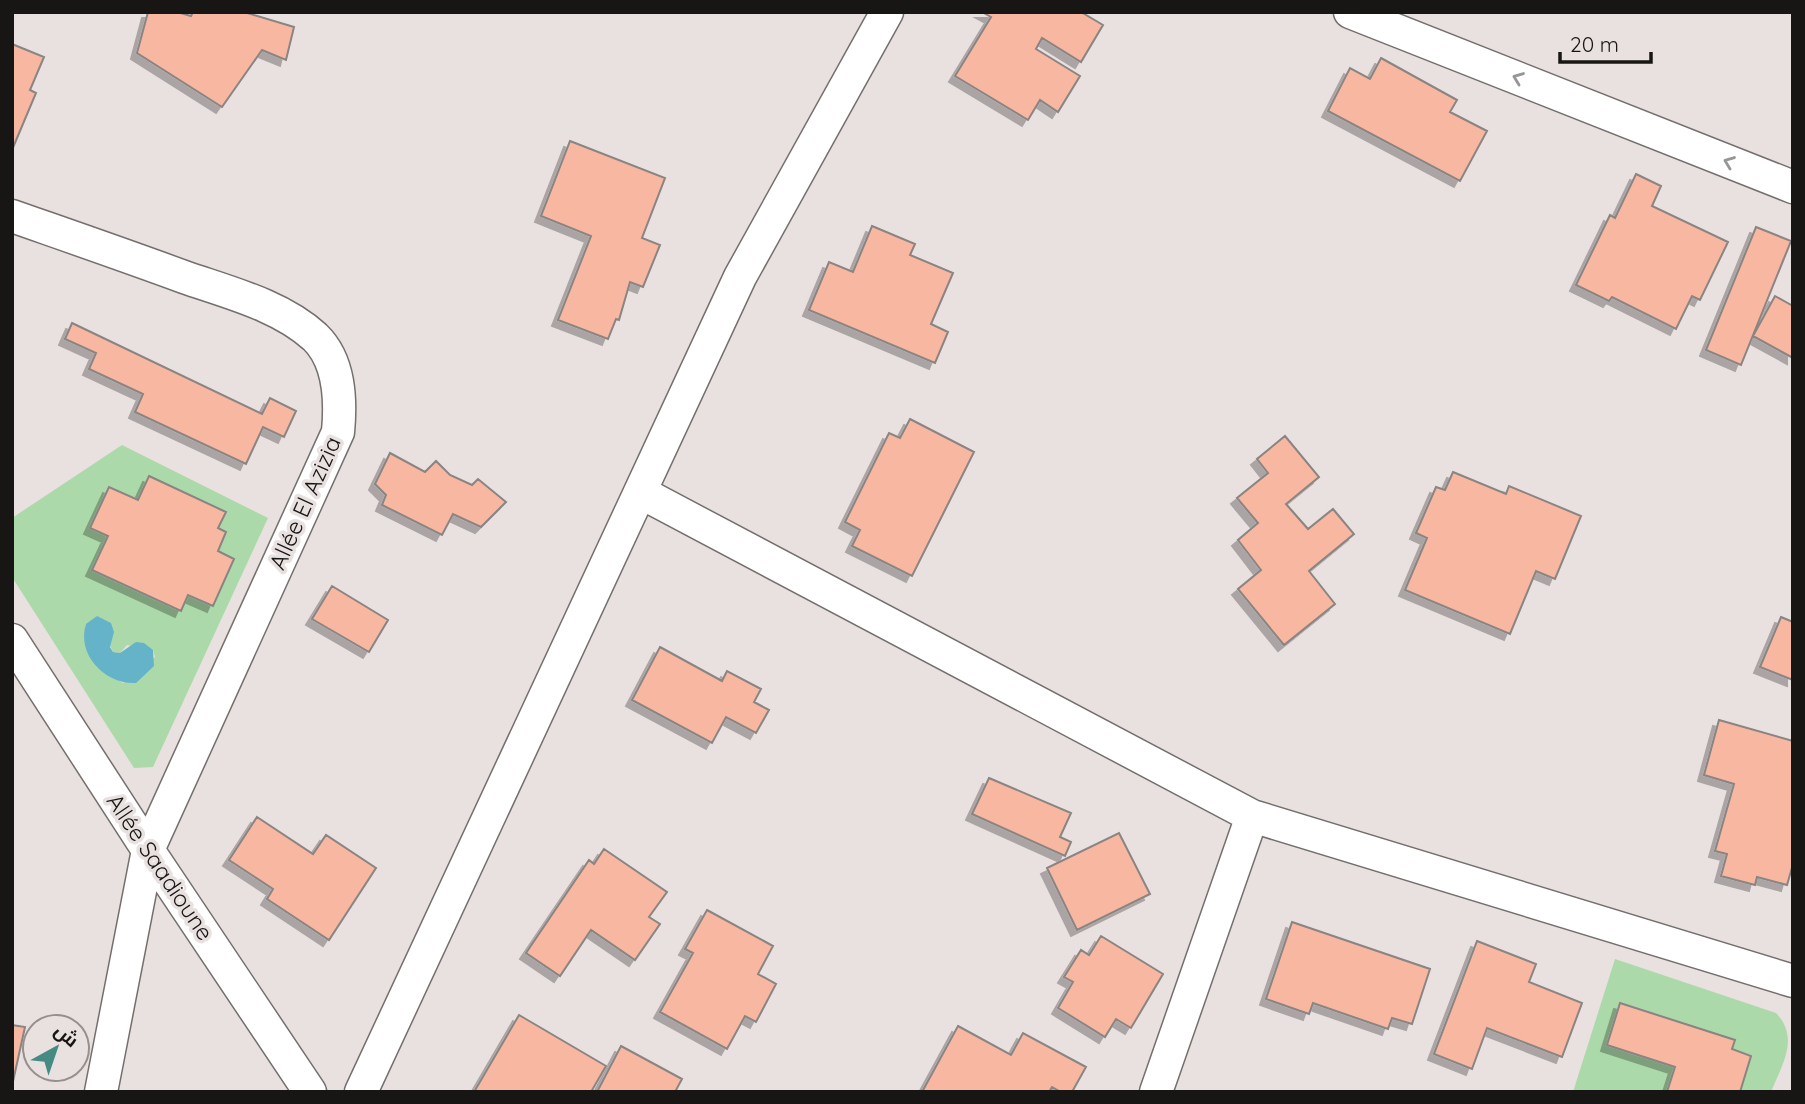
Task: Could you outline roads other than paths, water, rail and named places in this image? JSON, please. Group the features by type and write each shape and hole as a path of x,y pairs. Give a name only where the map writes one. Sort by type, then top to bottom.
{"street":[{"path":"361,1092 740,277 887,12"},
{"path":"1350,12 1793,187"},
{"name":"Allée El Azizia","path":"12,216 250,300 289,318 316,338 333,366 342,400 338,432 148,850 102,1092"},
{"path":"640,492 1252,816 1793,981"},
{"name":"Allée Saadioune","path":"12,640 310,1092"},
{"path":"1156,1092 1252,816"}],"water":[{"path":"97,616 111,623 114,632 110,647 113,652 120,653 136,642 144,643 153,650 154,666 136,683 114,679 96,666 90,657 85,647 86,624"}]}
